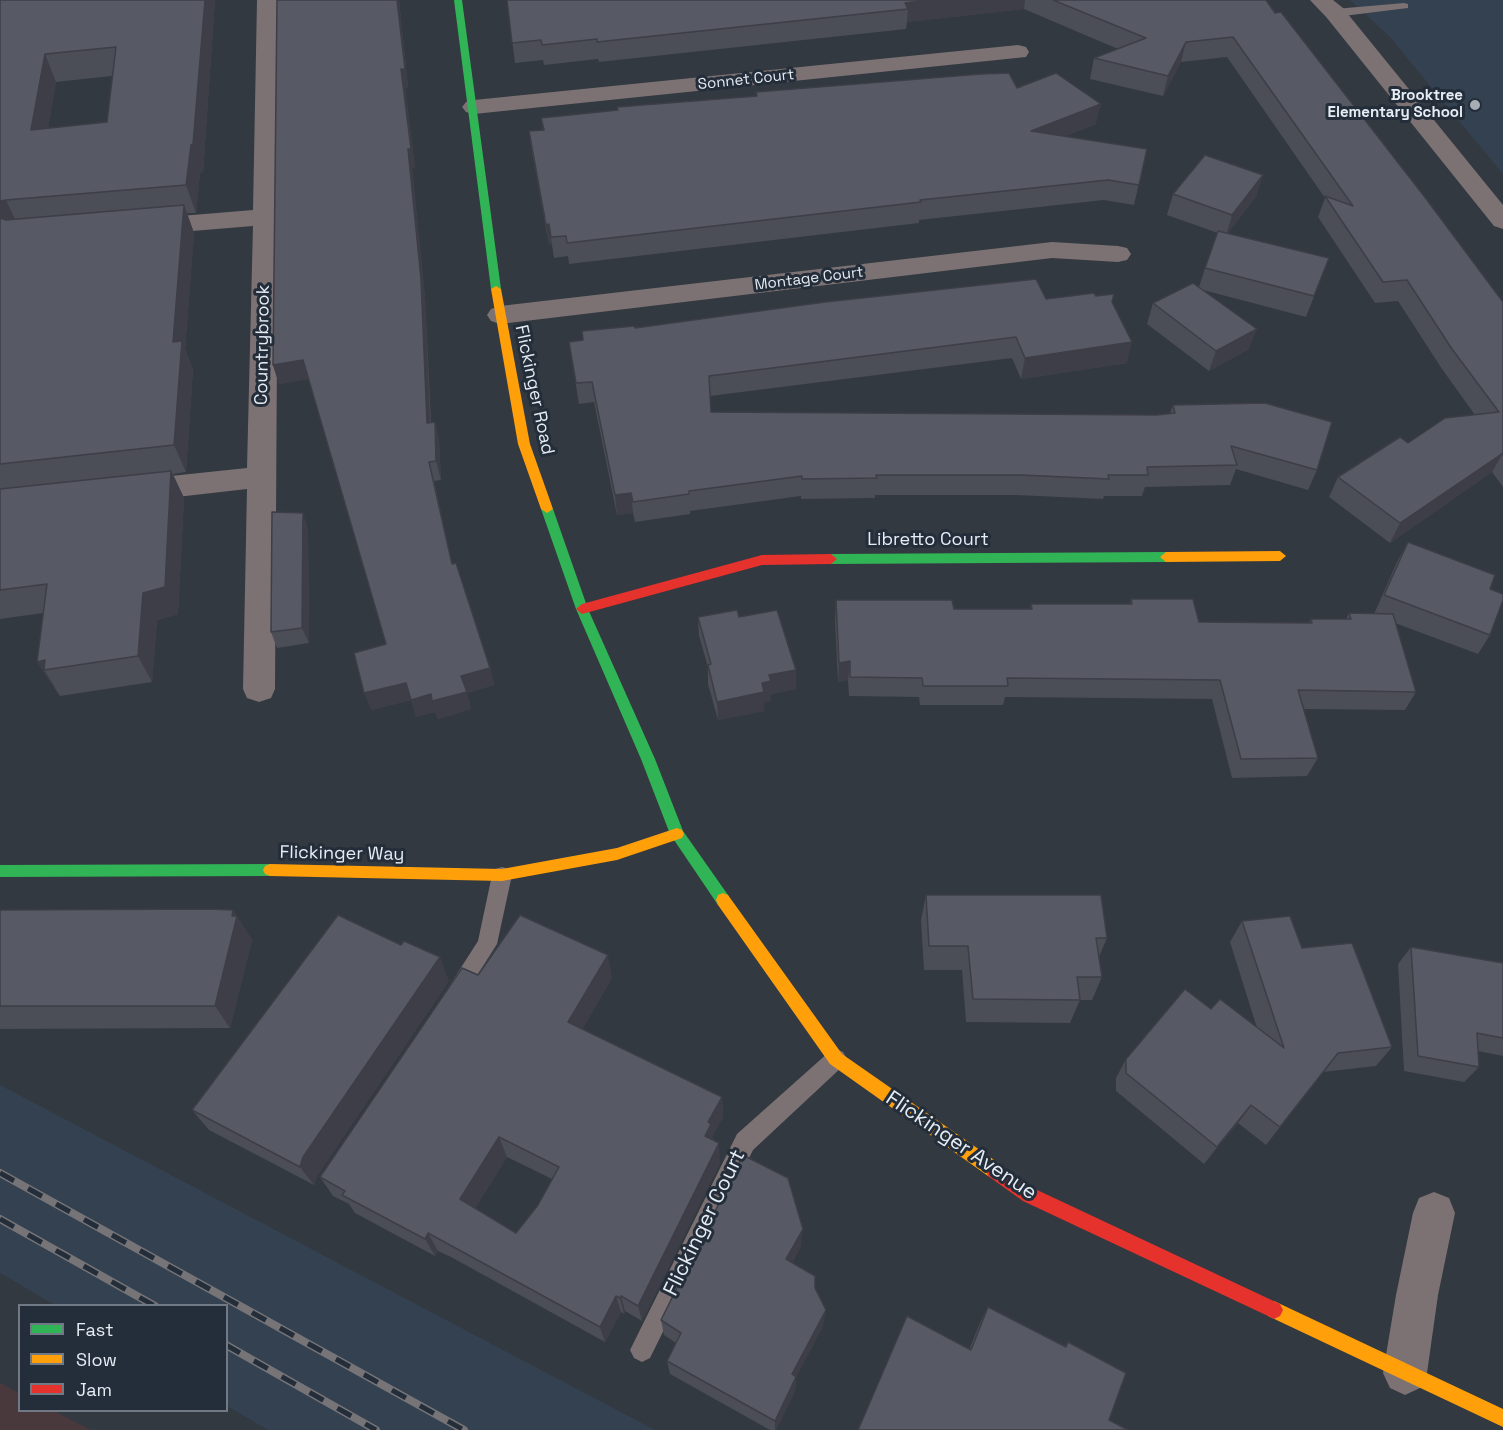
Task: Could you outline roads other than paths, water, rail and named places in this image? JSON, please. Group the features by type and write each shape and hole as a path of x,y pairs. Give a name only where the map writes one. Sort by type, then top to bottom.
{"street":[{"name":"Countrybrook","path":"259,689 268,0"},
{"name":"Flickinger Road","path":"458,0 500,315 524,444 582,609 648,759 678,834"},
{"path":"1328,7 1503,221"},
{"name":"Sonnet Court","path":"474,107 1018,52"},
{"path":"124,229 265,217"},
{"name":"Montage Court","path":"500,315 1052,250 1118,254"},
{"path":"107,494 261,477"},
{"name":"Libretto Court","path":"582,609 762,560 1280,556"},
{"name":"Flickinger Way","path":"0,871 194,868 502,875 617,854 678,834"},
{"name":"Flickinger Avenue","path":"678,834 836,1059 1029,1195 1503,1418"},
{"path":"1405,1373 1417,1295 1434,1213"}],"lane":[{"path":"1328,7 1404,6"},
{"path":"442,1012 487,944 502,875"},
{"name":"Flickinger Court","path":"642,1350 745,1142 836,1059"}],"railway":[{"path":"0,1173 464,1430"},
{"path":"0,1219 151,1304"},
{"path":"228,1346 376,1430"}],"place":[{"name":"Brooktree Elementary School","path":"1475,105"}]}
